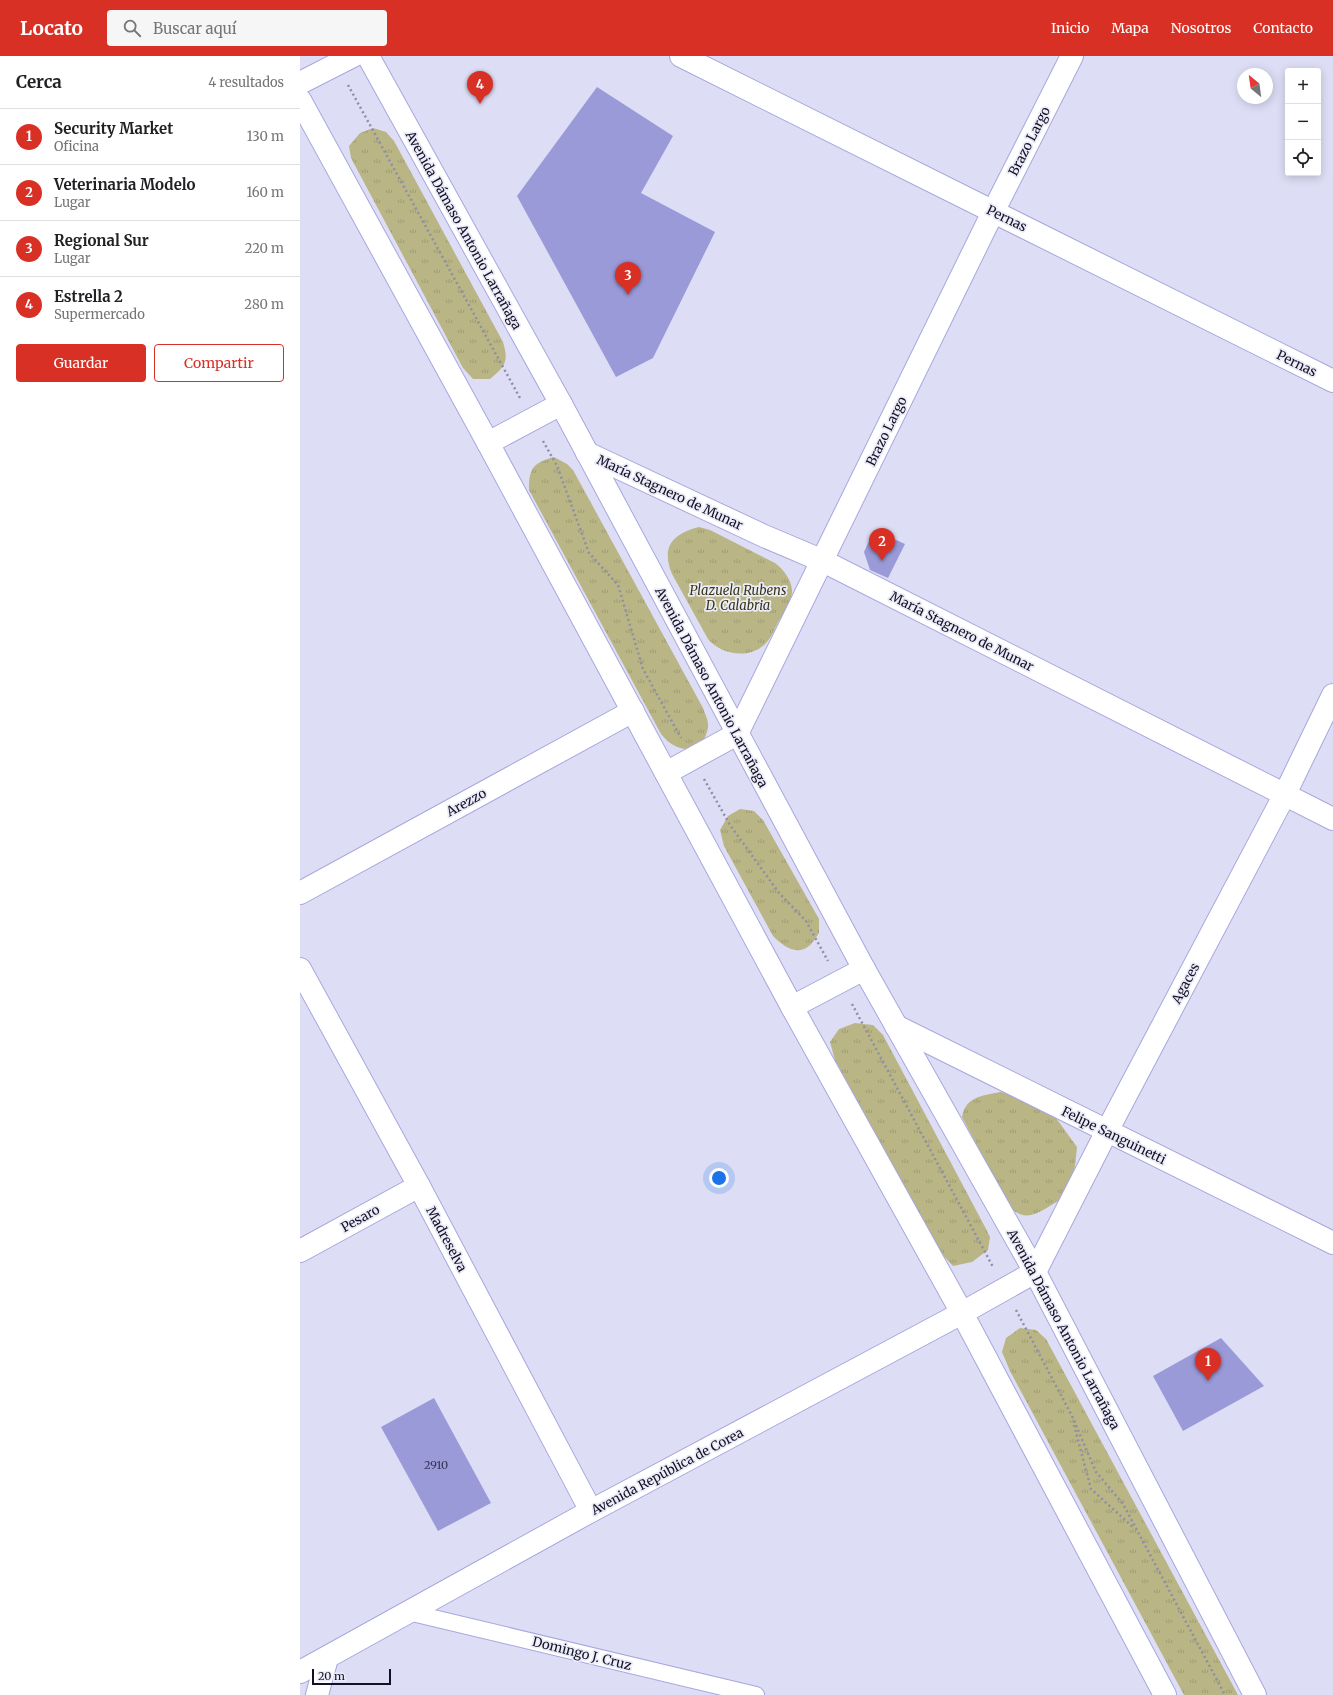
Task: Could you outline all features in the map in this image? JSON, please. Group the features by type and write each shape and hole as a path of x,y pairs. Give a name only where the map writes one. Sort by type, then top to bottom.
{"street":[{"path":"300,83 353,56"},
{"name":"Avenida Dámaso Antonio Larrañaga","path":"368,56 561,404 864,969 1035,1272 1256,1695"},
{"name":"Pernas","path":"681,56 1333,380"},
{"name":"Brazo Largo","path":"737,734 1072,56"},
{"path":"300,100 488,443 792,1007 962,1313 1165,1695"},
{"path":"488,443 561,404"},
{"name":"María Stagnero de Munar","path":"587,453 764,536 823,561 1333,819"},
{"name":"Agaces","path":"1035,1272 1107,1131 1285,794 1333,695"},
{"name":"Arezzo","path":"300,893 632,711"},
{"path":"666,773 737,734"},
{"name":"Madreselva","path":"300,969 419,1186 591,1511"},
{"path":"792,1007 864,969"},
{"name":"Felipe Sanguinetti","path":"896,1026 1333,1243"},
{"name":"Pesaro","path":"300,1251 419,1186"},
{"name":"Avenida República de Corea","path":"300,1672 591,1511 962,1313 1035,1272"},
{"path":"318,1695 327,1658"}],"lane":[{"name":"Domingo J. Cruz","path":"408,1612 756,1695"}],"path":[{"path":"1136,1529 1091,1489 1072,1416 1096,1472 1123,1504 1225,1695"}],"green space":[{"path":"373,128 386,132 394,141 503,342 506,354 504,363 499,371 490,379 473,379 463,368 351,158 349,146 360,133"},
{"path":"554,457 567,464 573,470 703,708 708,727 701,743 695,747 689,749 681,748 667,741 661,734 529,490 531,471 537,464"},
{"name":"Plazuela Rubens D. Calabria","path":"699,527 710,530 775,563 781,568 789,579 792,587 790,602 768,641 752,652 728,652 720,649 708,639 672,574 668,556 671,543 682,534"},
{"path":"740,809 754,811 763,820 819,919 819,933 813,942 804,949 795,950 785,946 773,936 724,846 720,830 728,816"},
{"path":"855,1023 873,1025 883,1035 990,1237 988,1250 972,1262 953,1266 941,1253 835,1060 830,1042 839,1029"},
{"path":"1000,1092 1024,1095 1056,1118 1077,1147 1073,1177 1065,1195 1060,1200 1035,1214 1019,1214 1008,1204 962,1117 964,1110 971,1101 981,1096"},
{"path":"1020,1328 1036,1330 1046,1339 1238,1695 1184,1695 1010,1371 1002,1352 1006,1338"}],"building":[{"path":"597,87 673,136 641,193 715,232 653,358 616,377 517,196"},
{"path":"874,530 905,544 888,578 870,570 864,552"},
{"path":"1221,1338 1264,1386 1183,1431 1153,1376"},
{"path":"434,1398 491,1503 438,1531 381,1427"}],"place":[{"name":"Estrella 2","path":"480,104"},
{"name":"Regional Sur","path":"628,295"},
{"name":"Veterinaria Modelo","path":"882,561"},
{"name":"Security Market","path":"1208,1381"}]}
